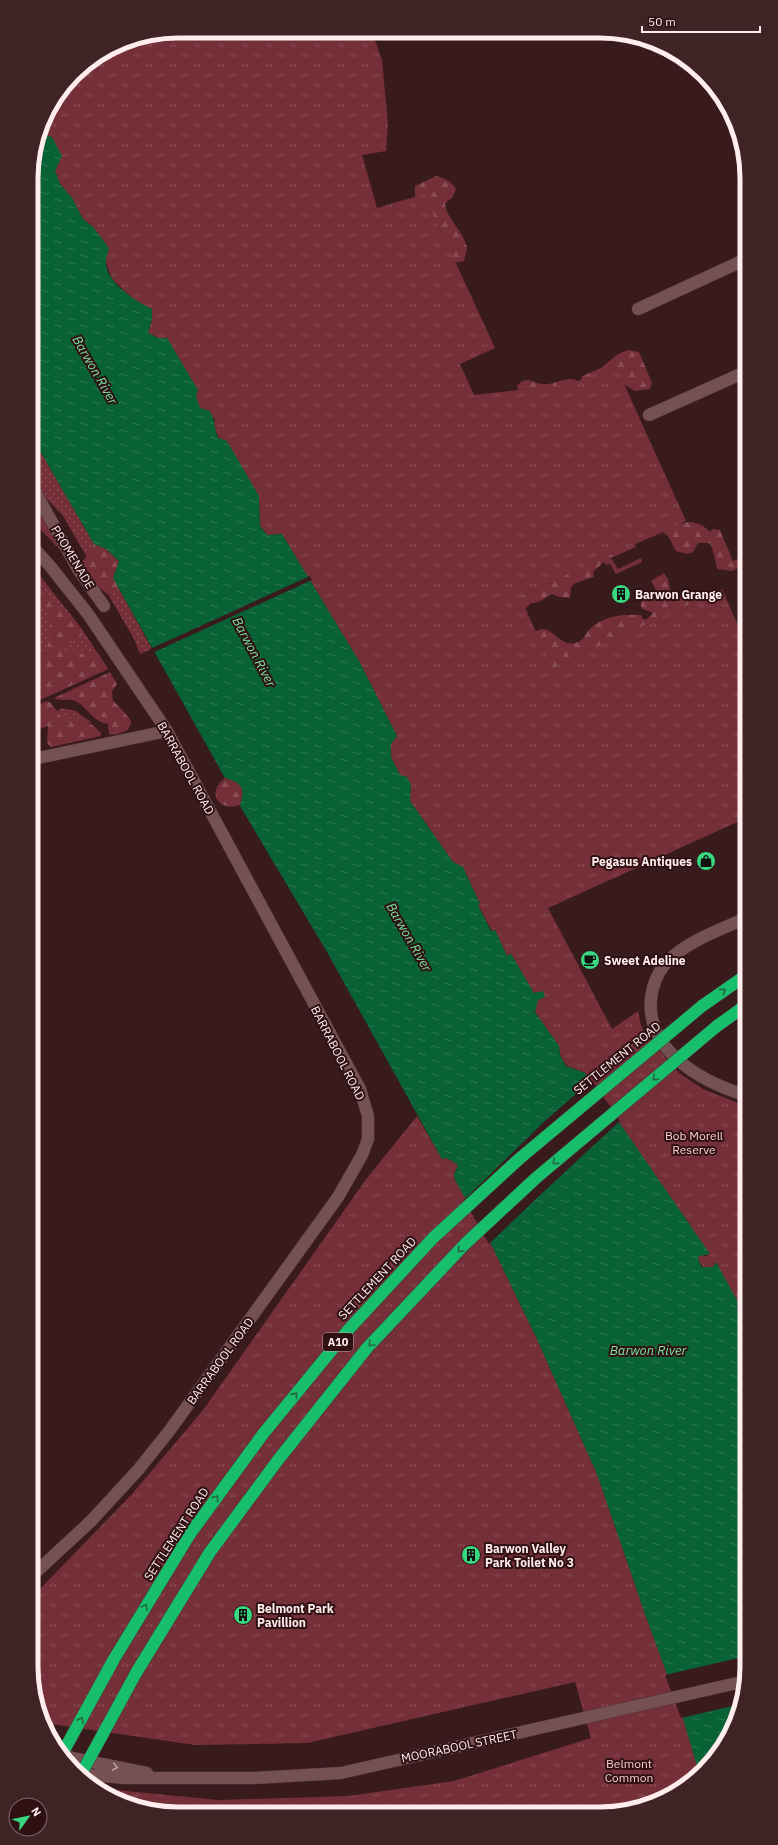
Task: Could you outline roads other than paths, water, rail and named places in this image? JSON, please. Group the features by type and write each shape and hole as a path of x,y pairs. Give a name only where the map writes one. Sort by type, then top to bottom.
{"highway":[{"name":"SETTLEMENT ROAD","path":"66,1750 114,1658 190,1534 263,1434 349,1329 433,1238 519,1159 702,1006 740,979"},
{"name":"A10","path":"82,1769 136,1673 210,1552 278,1460 367,1348 465,1244 536,1178 717,1026 740,1010"}],"street":[{"path":"638,309 740,262"},
{"path":"649,415 740,374"},
{"name":"PROMENADE","path":"38,497 78,570 104,606"},
{"name":"BARRABOOL ROAD","path":"38,553 88,614 167,731 360,1090 368,1116 368,1139 362,1155 338,1197 170,1430 138,1470 110,1501 38,1570"},
{"path":"38,758 167,731"},
{"path":"740,921 690,945 672,957 657,976 650,1005 653,1027 662,1044 704,1078 740,1093"},
{"name":"MOORABOOL STREET","path":"90,1776 126,1778 254,1778 341,1773 739,1683"},
{"name":"MOORABOOL STREET","path":"71,1757 167,1777"}],"water":[{"name":"Barwon River","path":"45,135 52,137 62,156 55,171 60,184 72,198 83,219 93,227 109,248 106,261 110,276 122,290 152,309 152,319 148,333 158,338 167,338 198,390 196,396 200,408 210,411 218,438 227,441 259,496 260,526 267,535 282,534 359,661 397,736 391,744 391,757 400,775 407,777 411,785 410,801 453,862 463,867 480,904 478,905 491,931 495,930 507,956 511,954 534,993 543,991 545,997 538,1000 535,1012 559,1046 560,1055 566,1066 585,1073 710,1254 699,1256 698,1259 702,1267 713,1267 716,1262 737,1300 738,1315 740,1316 740,1676 733,1712 726,1729 711,1752 697,1767 682,1715 645,1614 597,1474 536,1337 490,1242 455,1180 454,1174 458,1166 446,1158 442,1159 327,952 240,806 242,795 241,787 236,782 225,778 113,578 119,561 106,549 94,544 38,447 38,169"}],"place":[{"name":"Barwon Grange","path":"621,594"},
{"name":"Pegasus Antiques","path":"706,861"},
{"name":"Sweet Adeline","path":"590,960"},
{"name":"Barwon Valley Park Toilet No 3","path":"471,1555"},
{"name":"Belmont Park Pavillion","path":"243,1615"}],"park label":[{"name":"Bob Morell Reserve","path":"694,1142"},
{"name":"Belmont Common","path":"629,1770"}]}
